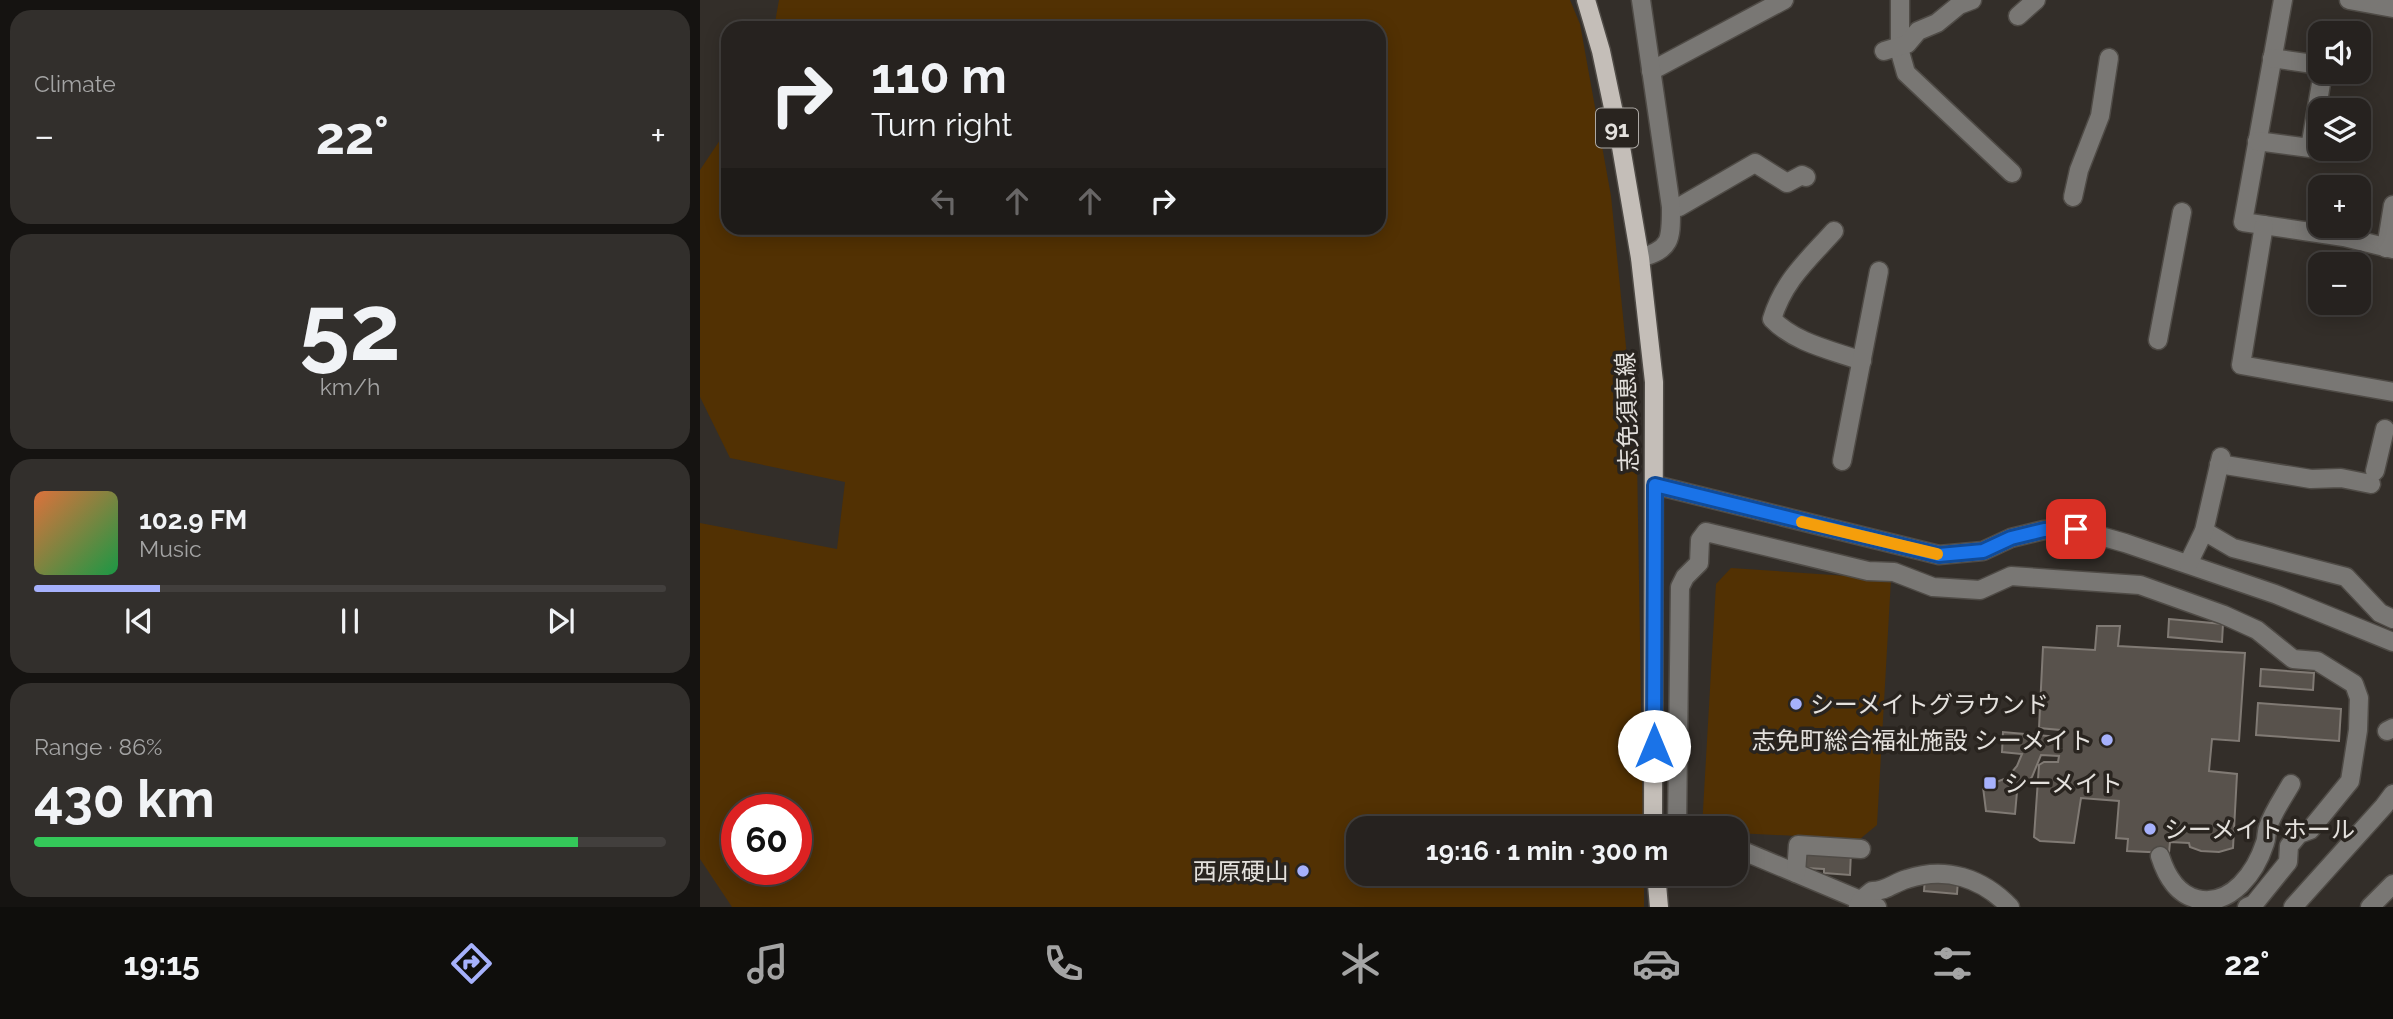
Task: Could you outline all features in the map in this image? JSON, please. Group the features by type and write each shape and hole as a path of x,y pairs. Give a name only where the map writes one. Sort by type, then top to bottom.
{"main road":[{"name":"志免須恵線","path":"1586,0 1601,51 1640,258 1654,383 1653,816"},
{"path":"1657,886 1658,907"}],"street":[{"path":"1900,0 1892,49 1906,73 2012,173"},
{"path":"1892,49 1907,44 1918,31 1937,23 1959,5 1972,0"},
{"path":"2018,16 2036,0"},
{"path":"2283,0 2243,222 2344,237 2389,248 2393,205"},
{"path":"2349,0 2393,8"},
{"path":"1651,71 1778,1"},
{"path":"1640,258 1656,254 1665,247 1671,229 1671,207 1651,71 1645,2"},
{"path":"2074,197 2079,170 2100,116 2109,58"},
{"path":"2273,58 2308,63"},
{"path":"2258,141 2310,148 2321,84"},
{"path":"1671,207 1679,208 1755,163 1787,183 1802,175 1806,177"},
{"path":"2158,340 2182,212"},
{"path":"2264,225 2241,365 2393,391"},
{"path":"1834,231 1795,273 1778,301 1772,318 1783,330 1797,338 1861,360"},
{"path":"1842,461 1879,271"},
{"path":"2188,564 2204,531 2220,461 2311,479 2373,477 2385,429"},
{"path":"1655,485 1939,555 1983,551 2011,538 2044,530 2076,529 2275,594 2393,642"},
{"path":"2204,531 2233,548 2347,572 2380,613 2393,619"},
{"path":"1676,816 1680,587 1685,577 1699,563 1700,540 1706,532 1868,571 1894,572 1934,587 1980,590 2011,576 2140,585 2224,615 2257,630 2293,659 2317,661 2354,684 2360,698 2358,730 2361,762 2350,781 2310,830 2299,834 2289,846 2288,862 2253,904 2247,907"},
{"path":"2160,856 2165,872 2175,886 2200,904 2227,896 2249,877 2266,841 2267,828 2291,784"},
{"path":"2293,907 2393,794"},
{"path":"1796,873 1798,845 1861,849"},
{"path":"1748,853 1865,905 1872,891 1885,891 1901,881 1924,874 1968,877 1995,891 2010,907"},
{"path":"2370,907 2393,884"}],"shaded area":[{"path":"779,0 1570,0 1580,24 1611,196 1637,457 1643,816 1346,816 1346,886 1644,886 1644,907 732,907 700,859 700,523 837,549 845,482 730,458 700,397 700,170 721,138 721,235 1386,235 1386,21 775,21"},
{"name":"シーメイトグラウンド","path":"1731,568 1891,579 1877,825 1860,839 1748,834 1748,816 1703,816 1716,584"}],"building":[{"path":"2169,619 2223,624 2222,642 2168,637"},
{"name":"志免町総合福祉施設 シーメイト","path":"2097,626 2120,626 2118,646 2245,653 2239,741 2212,739 2209,771 2237,774 2233,848 2219,852 2201,851 2190,847 2189,843 2170,842 2169,853 2127,851 2128,839 2116,838 2119,801 2081,798 2074,843 2040,841 2034,837 2039,765 2044,762 2058,762 2059,756 2041,755 2032,777 2017,792 2015,814 1986,811 1983,787 2007,778 2017,766 2022,754 2002,752 2003,732 2059,737 2060,730 2039,728 2043,647 2095,650"},
{"path":"2261,669 2314,673 2313,690 2260,686"},
{"path":"2258,703 2341,709 2339,741 2256,735"},
{"path":"1806,849 1851,851 1850,875 1805,868"},
{"path":"1925,878 1958,880 1957,894 1924,891"}],"slow traffic":[{"path":"1802,522 1937,554"}],"place":[{"name":"シーメイトグラウンド","path":"1796,704"},
{"name":"志免町総合福祉施設 シーメイト","path":"2107,740"},
{"name":"シーメイト","path":"1990,783"},
{"name":"シーメイトホール","path":"2150,829"},
{"name":"西原硬山","path":"1303,871"}],"route":[{"path":"1654,746 1655,485 1939,555 1983,551 2011,538 2044,530 2076,529"}]}
